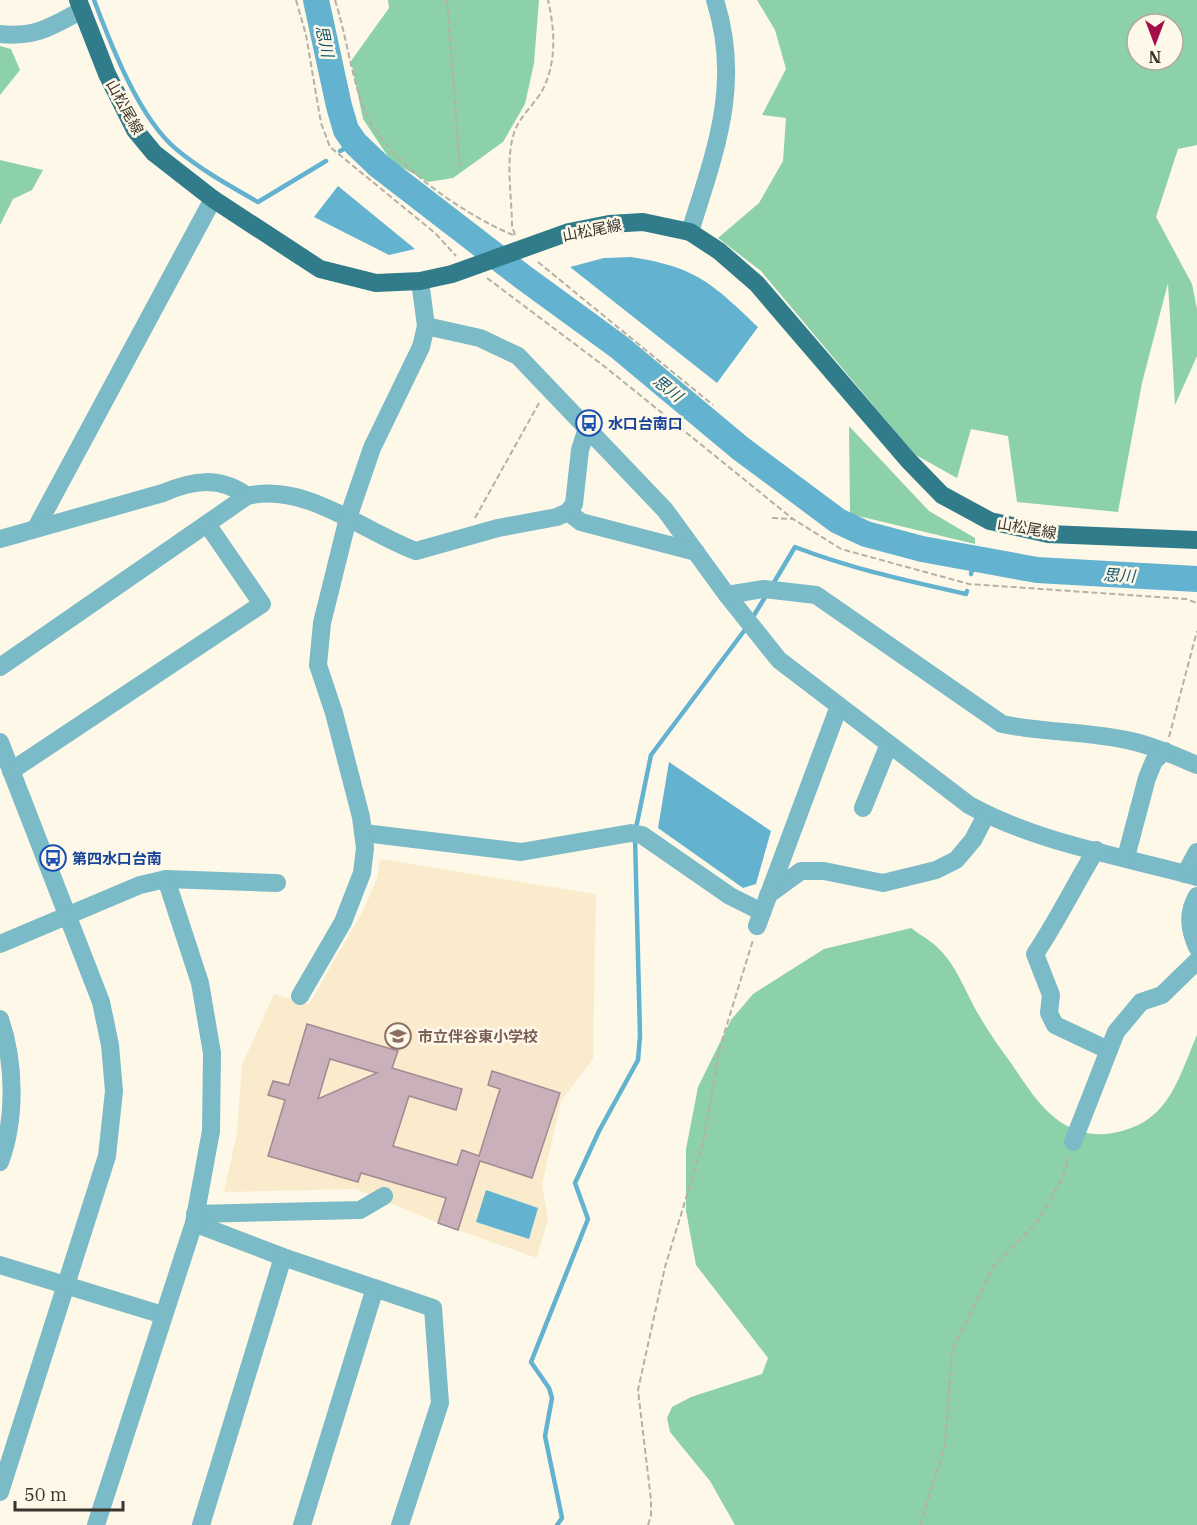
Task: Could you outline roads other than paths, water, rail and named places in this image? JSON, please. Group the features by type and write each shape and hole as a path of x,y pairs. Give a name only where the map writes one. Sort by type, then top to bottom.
{"main road":[{"name":"山松尾線","path":"80,5 107,74 135,130 154,153 213,200 320,268 376,284 420,281 473,266 519,244 609,224 644,222 690,232 719,251 758,284 908,460 942,495 990,521 1048,534 1197,540"}],"street":[{"path":"690,232 711,164 725,102 728,73 726,46 715,0"},
{"path":"0,34 25,36 39,33 80,5"},
{"path":"36,528 213,200"},
{"path":"300,996 355,896 364,861 364,833 334,713 318,665 322,623 348,518 372,448 422,347 426,326 420,281"},
{"path":"426,326 480,338 518,356 665,510 755,632 779,660 969,805 986,815 1035,834 1191,875 1197,852"},
{"path":"0,667 247,496 258,493 299,499 348,518 416,551 498,528 558,517 568,512 574,504 580,450 587,428"},
{"path":"0,539 164,493 183,484 221,483 234,487 247,496"},
{"path":"568,512 581,522 696,552"},
{"path":"11,771 262,604 207,524"},
{"path":"727,595 771,590 816,595 834,605 850,622 1002,724 1028,730 1130,740 1165,751 1197,765"},
{"path":"762,911 839,706"},
{"path":"0,742 101,1002 110,1045 114,1090 107,1155 0,1492"},
{"path":"863,808 889,744"},
{"path":"1126,857 1147,778 1154,761 1165,751"},
{"path":"762,911 801,871 824,871 883,883 936,870 956,860 973,840 986,815"},
{"path":"364,833 521,852 636,834 730,896 762,911"},
{"path":"1096,850 1073,888 1060,917 1035,954 1051,996 1049,1013 1055,1025 1108,1050"},
{"path":"96,1525 194,1218 211,1131 212,1053 200,983 166,879"},
{"path":"0,944 69,917 140,885 166,879 277,883"},
{"path":"1197,896 1190,917 1191,934 1197,946"},
{"path":"1073,1142 1108,1050 1116,1032 1129,1013 1141,1002 1162,996 1197,961"},
{"path":"0,1019 10,1076 10,1105 0,1162"},
{"path":"194,1218 360,1210 384,1196"},
{"path":"194,1218 283,1257 433,1308 440,1403 400,1525"},
{"path":"201,1525 283,1257"},
{"path":"0,1265 163,1315"},
{"path":"302,1525 375,1288"}],"water":[{"path":"338,186 415,249 389,255 314,217"},
{"path":"631,257 672,266 702,279 758,327 717,383 570,267 604,258"},
{"path":"669,762 771,831 756,884 743,888 658,828"},
{"path":"486,1190 538,1208 529,1239 476,1222"}],"waterway":[{"path":"94,0 138,100 163,136 195,164 258,202 326,161"},
{"name":"思川","path":"316,0 339,106 346,130 355,143 379,166 523,277 619,347 740,448 838,521 866,534 922,549 1037,570 1197,579"},
{"path":"340,151 355,143"},
{"path":"773,584 795,547 880,574 966,594 967,591"},
{"path":"971,574 974,559"},
{"path":"751,620 767,594"},
{"path":"636,828 651,755 747,627"},
{"path":"557,1525 562,1518 545,1436 552,1398 549,1388 531,1362 588,1219 575,1183 599,1131 638,1060 640,1036 635,837"}],"place":[{"name":"水口台南口","path":"589,423"},
{"name":"第四水口台南","path":"53,858"},
{"name":"市立伴谷東小学校","path":"398,1036"}]}
